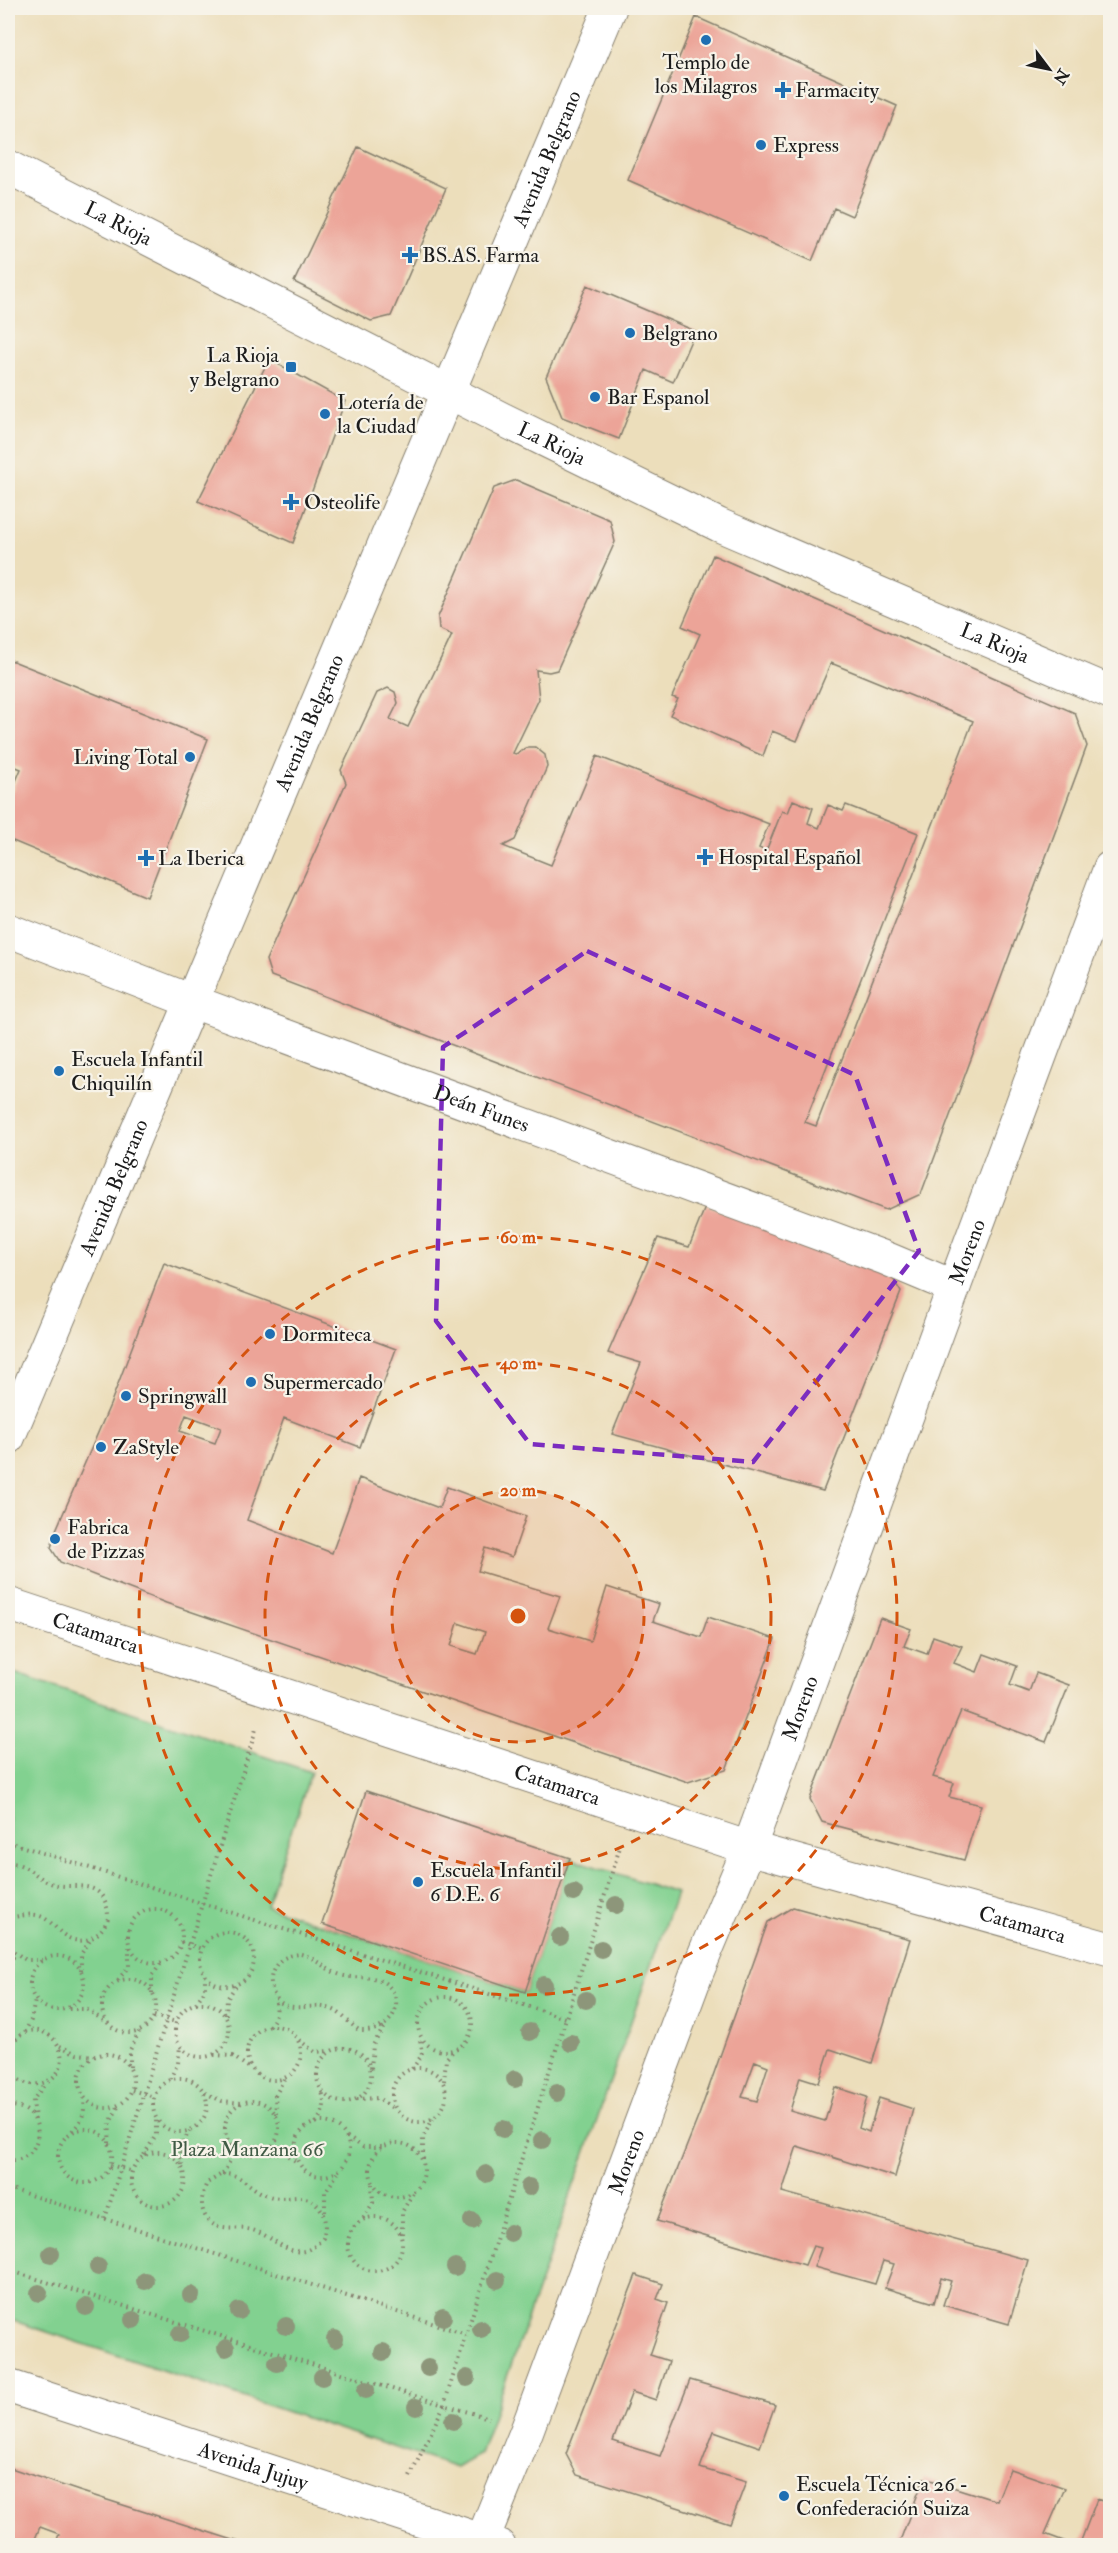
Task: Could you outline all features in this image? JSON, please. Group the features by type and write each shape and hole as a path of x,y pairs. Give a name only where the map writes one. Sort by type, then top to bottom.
{"street":[{"name":"Avenida Belgrano","path":"8,1438 610,8"},
{"name":"La Rioja","path":"8,167 448,391 718,525 1110,692"},
{"name":"Moreno","path":"487,2544 697,1972 749,1848 1110,868"},
{"name":"Deán Funes","path":"8,930 191,1001 874,1254 954,1287"},
{"name":"Catamarca","path":"8,1604 749,1848 1110,1949"},
{"name":"Avenida Jujuy","path":"8,2386 393,2511 487,2544"}],"path":[{"path":"105,2219 268,1689"},
{"path":"393,2511 444,2405 633,1809"},
{"path":"8,1842 565,2018"},
{"path":"8,1863 22,1865 38,1877 57,1886 84,1886 99,1893 108,1909 105,1927 81,1954 84,1988 81,1996 68,2009"},
{"path":"35,1999 49,2009 86,2009 121,2033 139,2032 147,2027 154,2016 156,2001 152,1976 162,1962 173,1956 181,1942 182,1931 178,1923 166,1911 157,1909 140,1912 134,1919 127,1935 129,1966 103,1997 101,2005 106,2022"},
{"path":"8,1917 36,1915 54,1923 64,1936 73,1940 92,1939"},
{"path":"205,1974 220,1985 238,1984 246,1979 254,1963 254,1954 246,1938 230,1931 222,1932 213,1935 202,1949 201,1966 205,1974 205,1990 196,2003 181,2013 176,2022 176,2037 180,2046 194,2056 231,2056 267,2080 285,2079"},
{"path":"181,1942 202,1949"},
{"path":"128,1943 132,1952 139,1958 147,1962 162,1962"},
{"path":"8,1947 26,1960 43,1960 59,1956 76,1963 81,1970"},
{"path":"8,1947 13,1956 8,1976"},
{"path":"252,2069 247,2052 249,2043 253,2036 276,2019 278,2007 270,1979 277,1963 292,1954 309,1956 334,1973 344,1976 371,1977 387,1984 395,1999 392,2017 373,2045 368,2088 355,2100"},
{"path":"12,2074 8,2057 14,2040 25,2032 32,2020 35,1999 30,1982 36,1966 43,1960"},
{"path":"114,1983 132,1979 147,1986 153,1993"},
{"path":"226,2017 227,1999 238,1984"},
{"path":"275,1997 290,2007 323,2006 334,2009 361,2031 379,2030 386,2025"},
{"path":"410,2071 422,2055 418,2031 419,2014 430,2001 447,1997 456,1999 468,2011 471,2028 468,2037 446,2059 444,2082 446,2100 443,2109 434,2118 423,2137 424,2165 421,2183 402,2212 399,2257 393,2264 376,2271 358,2266 348,2251 349,2234 370,2210 373,2203 372,2160 383,2147 391,2143 409,2145 421,2157 424,2165"},
{"path":"196,2003 214,2005 226,2017 230,2025 227,2043 212,2055"},
{"path":"154,2016 176,2022"},
{"path":"268,2027 285,2028 315,2052 338,2048 356,2050 368,2062 371,2070"},
{"path":"418,2031 422,2040 437,2051 455,2050"},
{"path":"8,2160 29,2154 35,2146 38,2128 33,2100 45,2083 59,2071 62,2053 58,2045 46,2033 25,2032"},
{"path":"84,2097 90,2104 99,2107 108,2108 124,2102 132,2090 130,2050 139,2032"},
{"path":"262,2153 275,2141 278,2132 275,2096 285,2079 298,2066 301,2057 298,2040"},
{"path":"58,2045 77,2054 117,2056 130,2068"},
{"path":"170,2079 178,2063 180,2046"},
{"path":"316,2123 325,2102 317,2073 323,2057 330,2051"},
{"path":"71,2132 88,2129 103,2136 109,2143 112,2151 110,2164 103,2176 96,2181 77,2182 69,2178 63,2172 58,2154 64,2138 82,2121 84,2097 79,2079 86,2064 96,2056"},
{"path":"397,2111 392,2094 398,2078 410,2071 422,2068 430,2070 444,2082"},
{"path":"8,2070 27,2085 45,2083"},
{"path":"204,2092 207,2100 204,2118 190,2130 180,2146 185,2174 182,2192 168,2204 150,2205 135,2194 131,2186 132,2171 136,2161 143,2155 156,2135 156,2117 152,2103 159,2087 170,2079 183,2077 191,2080 204,2092 222,2101 263,2103 276,2115"},
{"path":"132,2090 154,2097"},
{"path":"322,2091 336,2101 378,2098 412,2122 421,2123 434,2118"},
{"path":"241,2103 231,2111 224,2126 229,2144 230,2161 222,2174 207,2183 201,2199 206,2217 221,2227 253,2231 291,2251 309,2250 322,2238 326,2220 325,2192 349,2154 346,2136"},
{"path":"109,2143 110,2123 120,2104"},
{"path":"8,2106 22,2108 35,2120"},
{"path":"156,2117 164,2127 172,2131 190,2130"},
{"path":"298,2163 294,2148 296,2139 307,2126 316,2123 333,2124 363,2147 383,2147"},
{"path":"229,2144 244,2154 282,2152 314,2176 323,2177 340,2170"},
{"path":"143,2155 160,2151 169,2154 182,2165"},
{"path":"110,2164 132,2171"},
{"path":"222,2174 239,2176 253,2188 271,2197 309,2199 323,2211 326,2220"},
{"path":"371,2178 375,2186 389,2196 408,2195 415,2190"},
{"path":"8,2188 466,2334"},
{"path":"361,2220 368,2217 386,2219 399,2231 402,2239"},
{"path":"8,2270 527,2430"}],"highlighted area":[{"path":"587,951 855,1075 919,1251 753,1462 530,1444 436,1321 443,1047"}],"green space":[{"name":"Plaza Manzana 66","path":"8,1671 311,1772 266,1906 525,1992 570,1858 676,1893 480,2454 456,2468 8,2319"}],"building":[{"path":"696,17 897,106 852,216 834,208 812,261 628,180"},
{"path":"358,147 446,188 391,316 371,321 294,282"},
{"path":"587,285 695,331 673,382 646,370 619,439 562,417 546,377"},
{"path":"269,359 345,401 293,543 198,501"},
{"name":"Hospital Español","path":"516,480 610,520 615,542 557,670 549,672 536,670 539,699 513,753 516,754 528,747 535,747 545,755 547,767 515,840 503,846 551,865 597,756 769,824 759,848 766,851 782,811 788,813 793,800 813,808 808,823 819,828 828,805 843,811 846,805 918,833 805,1122 816,1126 973,721 831,663 797,741 772,731 763,756 670,715 678,699 672,697 700,634 682,626 713,555 1075,713 1087,746 921,1194 886,1210 271,976 266,960 346,783 341,770 377,693 388,688 395,692 398,703 390,719 408,727 452,635 439,629 438,617 494,488"},
{"path":"8,659 208,739 147,897 8,839 8,800 21,769 8,764"},
{"path":"706,1205 889,1272 901,1292 823,1491 612,1434 641,1363 608,1353 658,1238 689,1247"},
{"path":"164,1263 396,1349 360,1447 284,1418 247,1520 332,1553 359,1478 439,1508 447,1487 526,1516 512,1557 485,1548 478,1571 560,1596 548,1628 590,1641 607,1587 659,1604 653,1621 701,1637 708,1617 775,1639 726,1770 688,1782 166,1603 60,1562 51,1548 56,1530 110,1405","holes":["186,1415 221,1428 215,1443 180,1431","458,1623 485,1632 477,1654 451,1646"]},
{"path":"880,1618 911,1629 904,1646 927,1654 933,1636 962,1646 954,1663 977,1672 984,1654 1017,1666 1010,1685 1029,1692 1036,1673 1069,1685 1046,1742 961,1711 933,1777 954,1783 949,1797 981,1805 964,1860 822,1822 810,1799"},
{"name":"Escuela Infantil 6 D.E. 6","path":"366,1791 570,1858 525,1992 322,1924"},
{"path":"793,1907 910,1939 872,2063 830,2049 819,2083 800,2077 790,2111 825,2121 835,2087 867,2097 859,2128 869,2132 879,2098 913,2109 895,2177 797,2146 782,2192 1028,2260 1009,2324 943,2305 951,2281 941,2278 934,2303 885,2288 894,2264 883,2261 875,2284 814,2267 821,2248 813,2246 805,2265 657,2221 699,2115 768,1922","holes":["755,2061 768,2066 757,2101 742,2097"]},
{"path":"636,2275 663,2284 657,2299 668,2303 650,2355 669,2361 656,2400 632,2392 613,2441 660,2456 690,2380 775,2405 760,2447 714,2431 700,2468 746,2482 730,2524 577,2475 566,2454"},
{"path":"8,2467 252,2546 55,2546 59,2534 40,2527 32,2546 8,2546"},
{"path":"1010,2469 1065,2488 1045,2534 1077,2546 898,2546 924,2478 997,2501"},
{"path":"1097,2499 1110,2504 1110,2546 1079,2546"}],"place":[{"name":"Templo de los Milagros","path":"706,40"},
{"name":"Farmacity","path":"783,90"},
{"name":"Express","path":"761,145"},
{"name":"BS.AS. Farma","path":"410,255"},
{"name":"Belgrano","path":"630,333"},
{"name":"La Rioja y Belgrano","path":"291,367"},
{"name":"Bar Espanol","path":"595,397"},
{"name":"Lotería de la Ciudad","path":"325,414"},
{"name":"Osteolife","path":"291,502"},
{"name":"Living Total","path":"190,757"},
{"name":"Hospital Español","path":"705,857"},
{"name":"La Iberica","path":"146,858"},
{"name":"Escuela Infantil Chiquilín","path":"59,1071"},
{"name":"Dormiteca","path":"270,1334"},
{"name":"Supermercado","path":"251,1382"},
{"name":"Springwall","path":"126,1396"},
{"name":"ZaStyle","path":"101,1447"},
{"name":"Fabrica de Pizzas","path":"55,1539"},
{"name":"Escuela Infantil 6 D.E. 6","path":"418,1882"},
{"name":"Escuela Técnica 26 - Confederación Suiza","path":"784,2496"}]}
